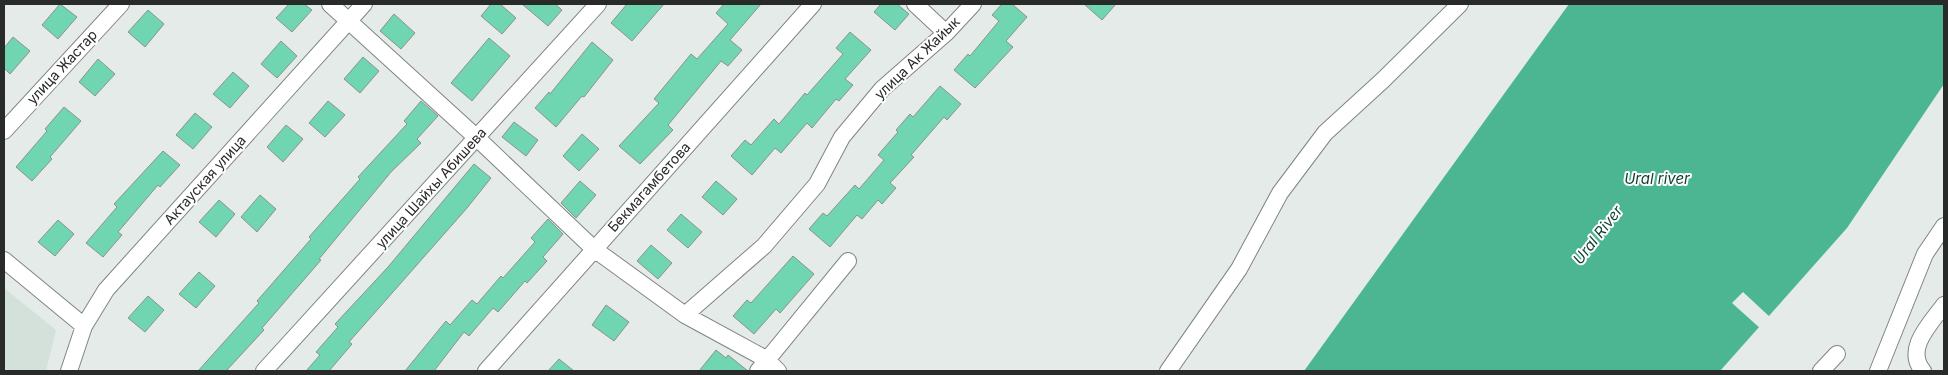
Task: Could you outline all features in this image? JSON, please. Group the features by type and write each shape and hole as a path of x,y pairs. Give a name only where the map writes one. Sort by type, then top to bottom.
{"street":[{"name":"улица Жастар","path":"4,131 121,4"},
{"path":"330,4 478,138 594,249 685,315 762,365 778,371"},
{"name":"Актауская улица","path":"69,371 84,326 106,290 364,4"},
{"name":"улица Шайхы Абишева","path":"264,371 598,4"},
{"name":"Бекмагамбетова","path":"486,371 813,4"},
{"path":"915,4 946,33"},
{"name":"улица Ак Жайык","path":"685,315 764,246 817,184 842,137 882,89 946,33 973,4"},
{"path":"1168,371 1239,269 1280,193 1325,134 1384,80 1460,4"},
{"path":"1878,371 1925,254 1944,226"},
{"path":"4,260 84,326"},
{"path":"762,365 848,261"},
{"path":"1923,371 1917,357 1917,343 1944,305"},
{"path":"1822,371 1837,354"}],"shaded area":[{"path":"4,288 56,330 46,371 4,371"}],"water":[{"name":"Ural river","path":"1569,4 1944,4 1944,84 1847,228 1720,371 1304,371"}],"pier":[{"path":"1743,292 1771,318 1761,329 1732,303"}],"building":[{"path":"60,4 77,17 58,39 42,25"},
{"path":"289,4 304,4 312,10 292,32 276,18"},
{"path":"491,4 500,4 516,18 502,34 481,16"},
{"path":"522,4 555,4 562,10 548,26"},
{"path":"627,4 664,4 632,41 611,23"},
{"path":"724,4 761,4 730,40 742,50 728,66 721,61 668,125 673,130 640,164 619,146 659,103 654,99 691,54 697,59 728,24 716,13"},
{"path":"881,4 897,4 909,14 895,30 874,12"},
{"path":"1002,4 1012,4 1027,17 1006,41 1013,47 975,88 954,70 968,54 970,56 999,21 992,15"},
{"path":"1084,4 1116,4 1102,20"},
{"path":"148,10 164,24 145,47 128,32"},
{"path":"394,14 415,33 401,49 380,31"},
{"path":"850,32 871,50 845,79 853,85 839,101 836,99 812,128 807,123 781,153 775,148 752,175 731,156 745,140 751,145 774,119 779,124 805,93 807,95 843,54 836,48"},
{"path":"13,37 30,51 10,74 4,68 4,48"},
{"path":"489,38 510,56 472,101 451,83"},
{"path":"281,41 297,56 277,78 261,64"},
{"path":"592,42 613,60 584,97 582,96 556,127 535,108 549,92 550,94"},
{"path":"363,57 379,71 360,93 344,79"},
{"path":"98,59 115,74 95,96 79,82"},
{"path":"233,72 249,86 230,108 213,94"},
{"path":"940,86 961,104 947,120 944,117 911,155 914,157 890,183 896,188 882,204 878,200 862,219 857,215 830,247 809,229 823,213 827,216 855,185 859,189 884,160 878,155 898,132 896,130 910,114 913,117"},
{"path":"328,101 345,115 325,137 309,123"},
{"path":"421,101 438,116 417,139 421,143 391,172 319,259 321,260 262,328 264,330 226,371 198,371 259,303 257,301 311,239 309,237 360,179 358,177 407,124 404,121"},
{"path":"64,107 81,121 50,157 52,159 32,181 16,167 47,131 45,129"},
{"path":"195,113 212,127 193,149 176,135"},
{"path":"514,122 538,140 526,156 502,137"},
{"path":"286,125 303,139 283,162 267,147"},
{"path":"582,134 599,149 579,171 563,156"},
{"path":"163,151 180,165 160,187 158,185 118,232 122,235 103,257 86,243 117,207 114,204"},
{"path":"474,164 491,178 467,208 349,342 352,344 329,371 306,371 320,355 316,352 338,327 335,324 388,267"},
{"path":"580,181 596,195 576,218 561,203"},
{"path":"716,181 737,199 723,215 702,197"},
{"path":"260,195 276,209 257,232 241,217"},
{"path":"219,200 235,214 216,237 199,222"},
{"path":"681,214 702,232 688,248 667,230"},
{"path":"548,219 563,234 543,257 547,261 527,283 525,281 498,312 493,308 469,336 464,332 434,371 405,371 446,321 450,325 472,300 477,304 501,276 503,278 535,242 531,238"},
{"path":"58,220 74,234 55,256 38,242"},
{"path":"651,245 672,263 658,279 637,261"},
{"path":"793,256 814,274 780,313 776,309 754,334 733,316 747,300 751,303"},
{"path":"199,272 215,286 196,308 179,294"},
{"path":"148,296 164,310 145,332 128,318"},
{"path":"606,305 629,322 614,341 592,325"},
{"path":"716,350 726,358 728,355 748,371 699,371"},
{"path":"559,359 574,371 548,371"}],"water label":[{"name":"Ural River","path":"1598,235"}]}
